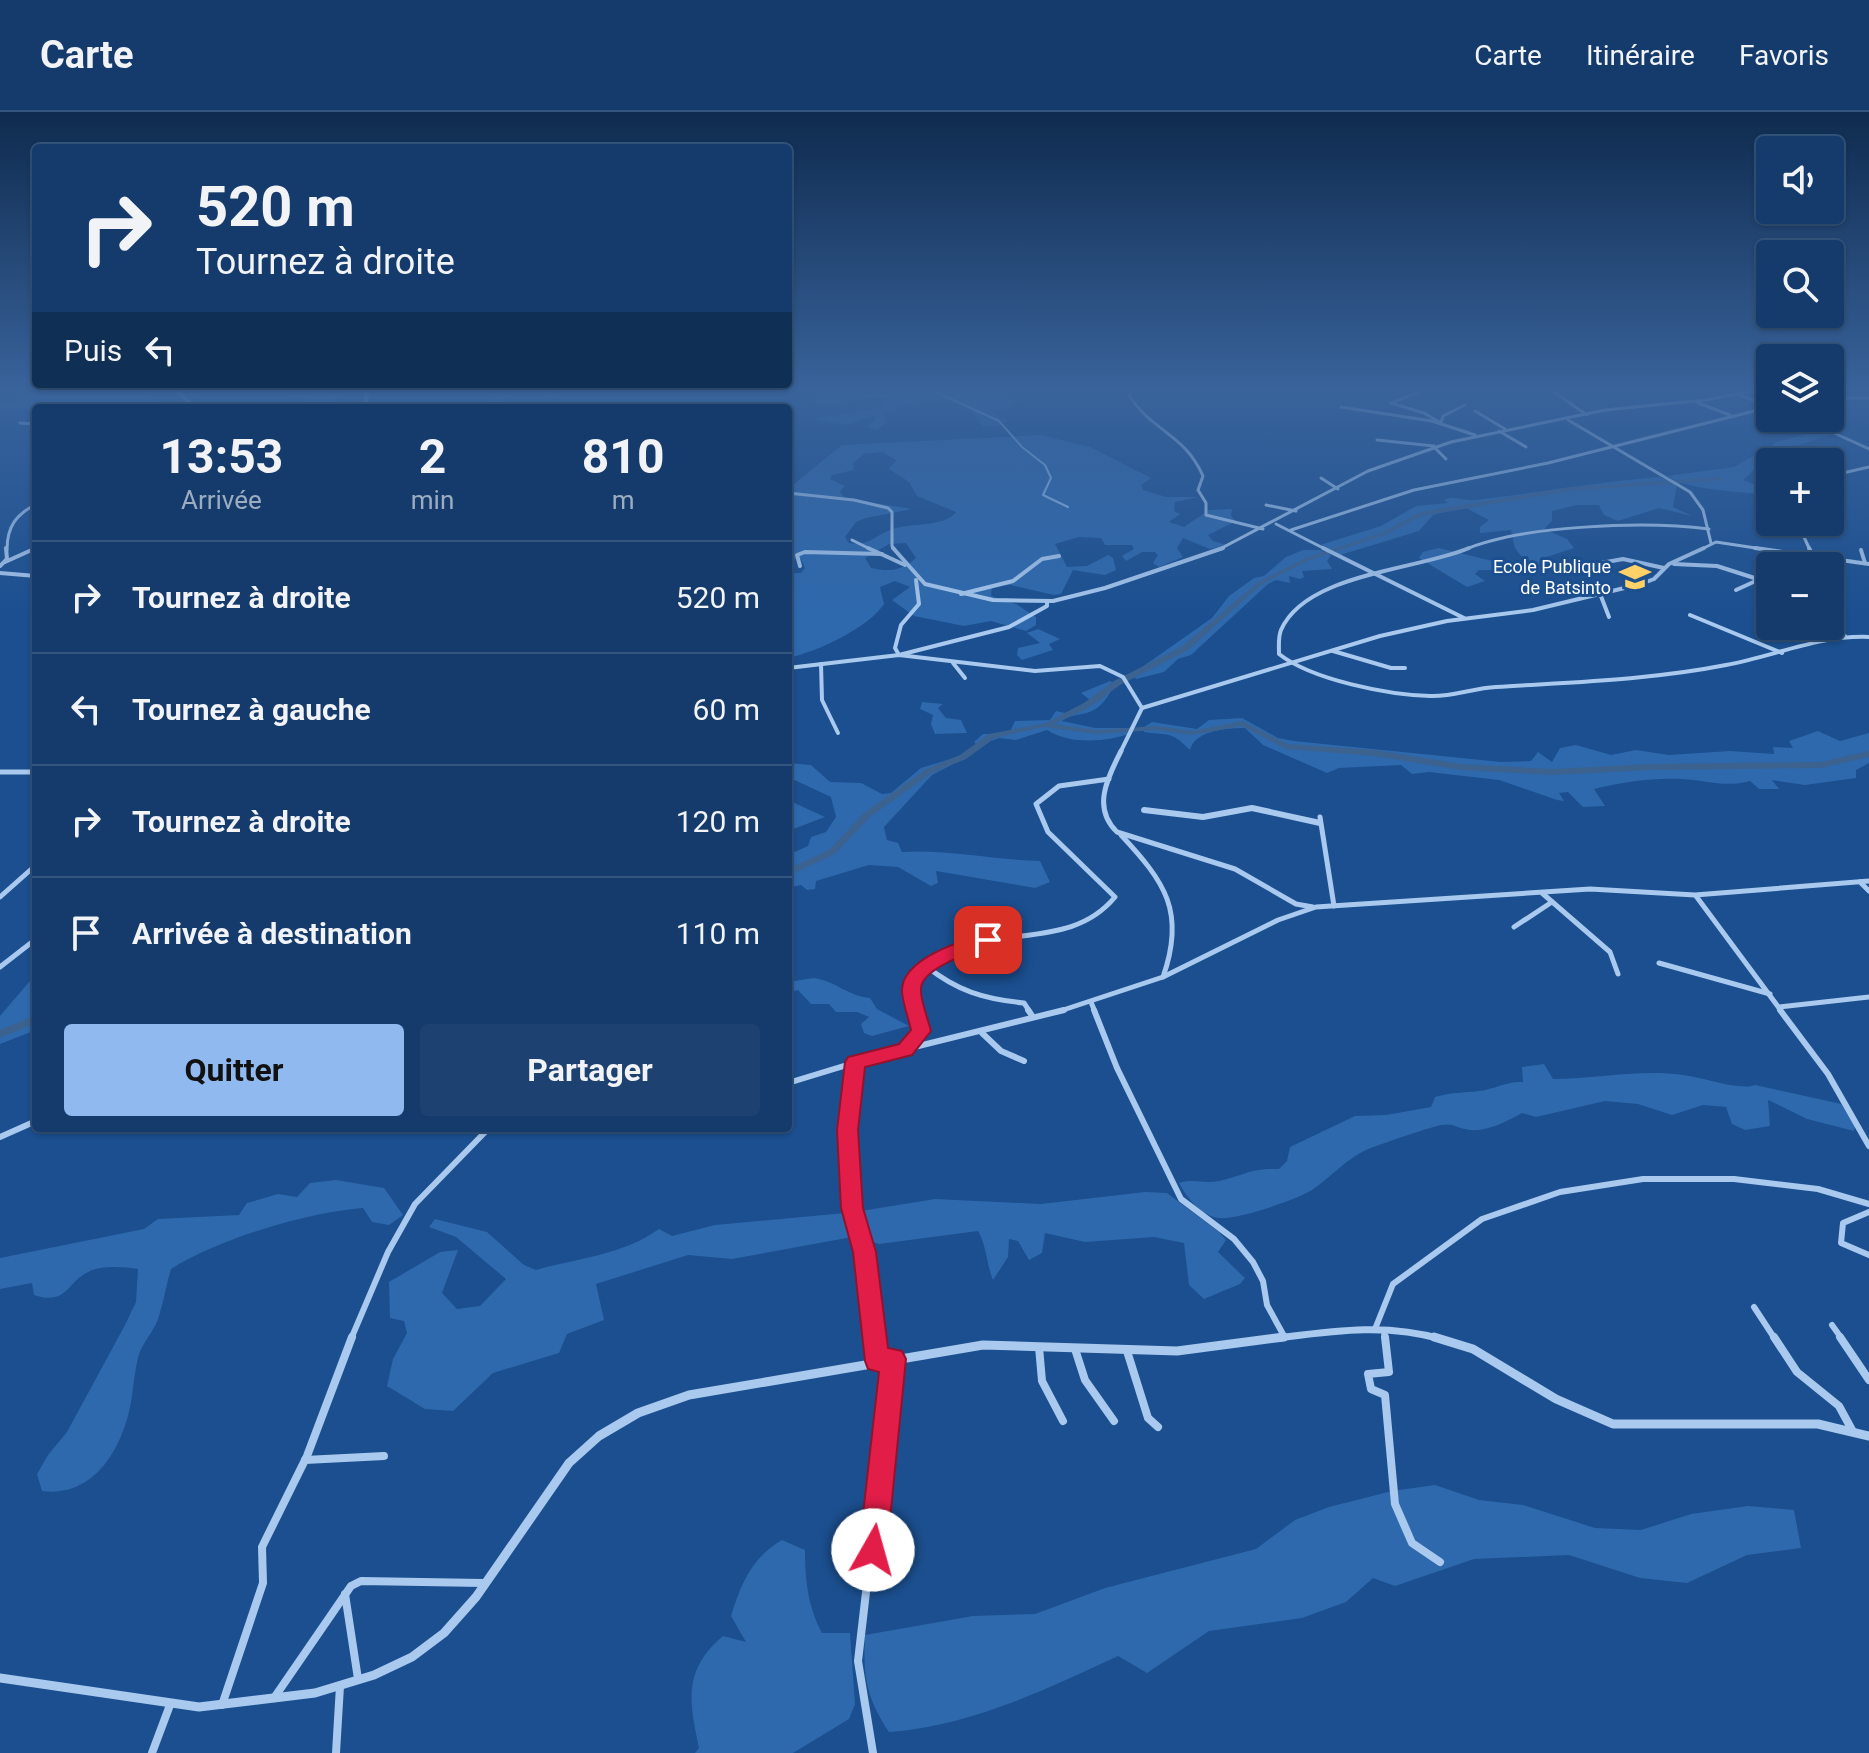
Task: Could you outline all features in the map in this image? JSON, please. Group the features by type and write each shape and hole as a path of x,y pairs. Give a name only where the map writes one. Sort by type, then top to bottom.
{"street":[{"path":"1197,465 1203,476 1198,493 1206,503 1207,516 1264,529"},
{"path":"792,493 844,498 888,508 892,512 892,546 915,577 930,587 1005,601 1047,601 1156,572 1228,546 1276,524 1368,471 1385,465"},
{"path":"1291,530 1414,490 1528,465"},
{"path":"1646,465 1690,492 1703,510 1711,543"},
{"path":"1844,473 1869,467"},
{"path":"1321,478 1338,489"},
{"path":"1266,505 1297,511"},
{"path":"5,562 4,540 12,521 32,507"},
{"path":"1276,524 1464,618"},
{"path":"1709,529 1618,526 1503,537 1448,557 1373,574 1324,591 1293,611 1278,648 1281,657 1291,665 1427,696 1484,688 1549,685 1703,669 1845,636 1868,637 1869,627"},
{"path":"852,540 908,567"},
{"path":"1163,977 1176,925 1172,901 1156,876 1101,815 1109,779 1142,708 1380,636 1464,618 1533,610 1599,591 1648,582 1666,566 1711,543 1776,552"},
{"path":"0,566 32,550"},
{"path":"1861,550 1867,564"},
{"path":"800,566 797,555 805,552 882,554"},
{"path":"960,594 1013,581 1042,559 1059,556"},
{"path":"1579,567 1623,559 1666,566 1705,564 1756,578"},
{"path":"1844,561 1867,564"},
{"path":"0,573 32,576"},
{"path":"899,655 895,648 901,625 919,601 915,577"},
{"path":"1736,590 1756,581"},
{"path":"1599,591 1609,617"},
{"path":"792,668 899,655 1009,627 1047,606 1047,601"},
{"path":"1690,615 1782,653"},
{"path":"1332,651 1391,668 1405,668"},
{"path":"899,655 1039,671 1100,666 1123,677 1142,708"},
{"path":"952,662 965,678"},
{"path":"821,664 822,700 838,733"},
{"path":"1138,698 1157,701"},
{"path":"0,772 32,772"},
{"path":"905,1050 921,1031 911,989 914,979 926,966 973,943 1064,928 1096,917 1111,907 1115,897 1104,880 1060,845 1042,825 1036,810 1040,797 1055,786 1109,779"},
{"path":"1144,810 1203,817 1252,808 1320,820 1334,906"},
{"path":"1117,832 1235,869 1296,904 1316,907 1600,889 1695,895 1869,881"},
{"path":"0,897 32,869"},
{"path":"1859,882 1869,891"},
{"path":"1541,893 1610,952 1618,974"},
{"path":"1695,895 1828,1074 1869,1146"},
{"path":"1514,927 1552,902"},
{"path":"792,1082 856,1062 982,1033 1091,1002 1163,977 1278,920 1316,907"},
{"path":"0,967 32,942"},
{"path":"1659,963 1770,994"},
{"path":"926,966 964,994 983,1001 1024,1003 1033,1017"},
{"path":"1778,1007 1821,1005 1869,997"},
{"path":"1091,1002 1117,1068 1174,1186 1188,1207 1234,1239 1253,1262 1263,1281 1267,1305 1284,1338"},
{"path":"982,1033 1001,1051 1024,1061"},
{"path":"856,1062 848,1153 852,1208 864,1252 877,1361"},
{"path":"0,1137 32,1123"},
{"path":"222,1705 263,1583 262,1547 305,1460 331,1387 403,1222 415,1204 485,1132"},
{"path":"1440,1562 1412,1543 1395,1504 1385,1395 1371,1389 1368,1374 1389,1372 1379,1329 1393,1284 1482,1219 1560,1192 1655,1178 1734,1179 1818,1189 1869,1204"},
{"path":"1869,1212 1843,1223 1841,1243 1869,1255"},
{"path":"1754,1307 1797,1372 1839,1406 1852,1430"},
{"path":"1832,1325 1869,1380"},
{"path":"0,1678 113,1692 170,1705 222,1705 273,1699 358,1680 409,1659 443,1634 484,1583 556,1474 608,1427 657,1403 689,1395 983,1345 1177,1351 1379,1329 1430,1336 1473,1349 1556,1399 1613,1424 1780,1422 1852,1430 1869,1436"},
{"path":"1039,1346 1042,1381 1063,1421"},
{"path":"1074,1348 1085,1380 1114,1421"},
{"path":"1127,1351 1148,1418 1158,1427"},
{"path":"873,1753 858,1661 893,1359"},
{"path":"305,1460 384,1456"},
{"path":"273,1699 345,1593 361,1581 484,1583"},
{"path":"345,1593 358,1680"},
{"path":"336,1753 340,1686"},
{"path":"152,1753 170,1705"}],"shaded area":[{"path":"818,465 853,465 854,470 832,475 830,479 845,486 840,491 844,498 912,509 856,522 845,537 849,543 857,544 896,528 944,520 956,512 917,496 909,482 889,469 892,465 1125,465 1151,478 1141,485 1143,490 1166,497 1199,497 1175,502 1174,511 1180,514 1169,522 1184,527 1209,510 1232,509 1231,516 1236,521 1208,535 1213,541 1227,545 1210,549 1183,538 1177,548 1183,557 1159,567 1153,563 1158,555 1155,552 1142,552 1126,561 1122,556 1134,549 1132,545 1105,545 1101,538 1079,537 1055,544 1067,567 1087,566 1108,555 1113,558 1116,570 1105,575 1073,570 1061,594 1054,595 1011,585 992,586 991,596 1016,604 1036,617 1036,625 1026,631 991,621 964,626 914,616 892,600 910,587 895,581 880,587 884,604 866,622 827,645 792,657 792,573 801,573 805,568 801,559 792,560 792,486","holes":["906,543 916,558 905,566 890,570 871,568 865,558 889,544"]},
{"path":"1756,465 1756,469 1743,480 1756,485 1756,494 1702,488 1667,476"},
{"path":"1659,477 1677,485 1673,507 1692,516 1659,508 1618,521 1604,515 1599,505 1577,505 1552,511 1552,521 1544,529 1567,539 1574,548 1540,559 1539,566 1545,569 1534,572 1515,548 1511,530 1480,533 1480,527 1489,520 1466,508 1433,515 1419,531 1340,555 1320,545 1381,526 1416,506 1448,503 1444,500 1448,499 1474,500"},
{"path":"1439,548 1513,566 1501,570 1479,570 1475,574 1485,581 1467,587 1419,558 1423,552"},
{"path":"1303,550 1320,550 1331,555 1327,561 1332,569 1302,571 1304,577 1300,579 1289,576 1290,583 1276,580 1268,584 1191,655 1178,659 1164,672 1136,679 1132,674 1212,618 1229,596 1254,578 1264,576 1286,557"},
{"path":"1038,629 1060,639 1049,644 1053,650 1022,660 1017,655 1018,648 1040,643 1027,633"},
{"path":"1110,681 1116,685 1098,708 1062,721 1095,728 1135,728 1132,733 1112,738 1077,740 1047,730 1016,740 999,738 978,746 974,742 983,734 1009,734 1015,721 1050,720 1056,711 1065,713 1090,700 1081,693"},
{"path":"922,702 943,704 938,708 946,718 961,720 967,733 935,734 931,724 933,715 920,709"},
{"path":"1242,718 1278,738 1294,741 1501,762 1531,761 1538,752 1552,762 1560,748 1576,745 1611,755 1636,750 1669,755 1730,751 1774,754 1773,747 1793,748 1789,741 1818,731 1840,741 1869,733 1869,763 1856,770 1856,778 1805,785 1772,780 1779,789 1759,789 1750,781 1724,784 1670,779 1626,782 1594,789 1605,806 1583,807 1568,792 1559,793 1564,801 1557,800 1499,780 1429,772 1412,774 1401,765 1339,768 1327,773 1263,745 1245,728 1205,734 1193,743 1190,750 1173,737 1144,732 1144,727 1152,722 1197,729 1209,720"},
{"path":"957,757 959,761 932,775 884,827 887,840 898,843 902,852 1040,861 1050,882 1035,888 936,871 938,883 931,886 898,867 869,865 816,881 815,889 807,890 801,885 792,887 792,853 808,846 811,837 826,832 836,817 831,797 792,779 792,763 811,765 830,782 861,783 882,794 891,793 921,768"},
{"path":"792,802 825,817 792,829"},
{"path":"814,978 829,982 870,998 877,1009 909,1026 872,1036 864,1033 861,1024 869,1017 857,1012 836,1012 829,1004 811,1004 798,990 792,992 792,981"},
{"path":"32,979 32,1032 0,1044 0,1016"},
{"path":"1544,1064 1553,1079 1667,1073 1740,1086 1755,1085 1841,1104 1855,1126 1854,1131 1807,1119 1768,1100 1770,1126 1745,1130 1732,1124 1726,1107 1703,1105 1672,1115 1638,1104 1605,1101 1536,1117 1522,1113 1487,1129 1472,1130 1448,1124 1425,1129 1366,1150 1304,1194 1239,1216 1219,1218 1206,1214 1190,1200 1179,1183 1217,1181 1255,1170 1279,1169 1287,1161 1290,1147 1355,1116 1386,1115 1431,1107 1435,1097 1441,1095 1523,1082 1522,1067"},
{"path":"336,1180 384,1188 403,1215 389,1225 372,1222 363,1208 290,1221 213,1247 171,1269 157,1322 139,1354 128,1414 115,1449 92,1477 78,1486 61,1491 42,1491 37,1474 67,1432 125,1325 136,1302 138,1269 100,1268 81,1276 60,1295 45,1298 34,1295 32,1283 0,1289 0,1258 144,1229 158,1219 239,1215 247,1203 278,1194 297,1197 310,1183"},
{"path":"1145,1192 1167,1193 1219,1232 1226,1240 1218,1252 1245,1278 1240,1284 1204,1299 1189,1285 1184,1243 1154,1237 1085,1242 1045,1233 1042,1253 1029,1260 1018,1241 1009,1239 1008,1257 993,1280 978,1231 879,1244 863,1239 855,1212 935,1199 1041,1204"},
{"path":"845,1213 852,1237 732,1259 688,1255 596,1284 604,1320 567,1334 559,1353 493,1373 453,1411 425,1409 387,1386 393,1359 407,1333 404,1321 390,1318 389,1282 440,1252 458,1250 442,1293 457,1309 480,1306 506,1279 456,1237 429,1227 435,1219 487,1232 524,1265 536,1270 630,1245 659,1229 672,1236 715,1225"},
{"path":"1435,1485 1479,1500 1523,1505 1595,1528 1641,1530 1691,1514 1748,1506 1794,1510 1801,1548 1747,1555 1687,1583 1640,1578 1569,1555 1474,1559 1395,1586 1373,1578 1346,1602 1302,1618 1209,1631 1147,1673 1118,1656 1035,1693 978,1714 889,1732 875,1708 866,1675 865,1635 973,1616 1035,1614 1105,1588 1256,1549 1295,1520 1329,1507 1392,1491"},
{"path":"782,1540 805,1550 808,1593 822,1633 850,1633 855,1704 849,1719 793,1753 695,1753 699,1748 692,1701 695,1674 701,1661 723,1636 746,1642 731,1616 735,1604 755,1563"}],"waterway":[{"path":"1044,465 1051,478 1043,495 1068,507"},
{"path":"1050,723 1087,705 1117,683 1184,649 1260,583 1308,559 1383,534 1420,514 1571,489 1722,479"},
{"path":"792,871 832,852 867,815 929,771 963,757 992,736 1044,725 1096,732 1157,728 1192,733 1243,723 1286,746 1375,753 1461,767 1552,772 1821,765 1869,754"},
{"path":"0,1034 32,1021"}],"place":[{"name":"Ecole Publique de Batsinto","path":"1635,577"}],"route":[{"path":"873,1550 893,1359 877,1361 864,1252 852,1208 847,1130 856,1062 905,1050 921,1031 918,1008 911,989 914,979 930,962 973,943 988,940"}]}
